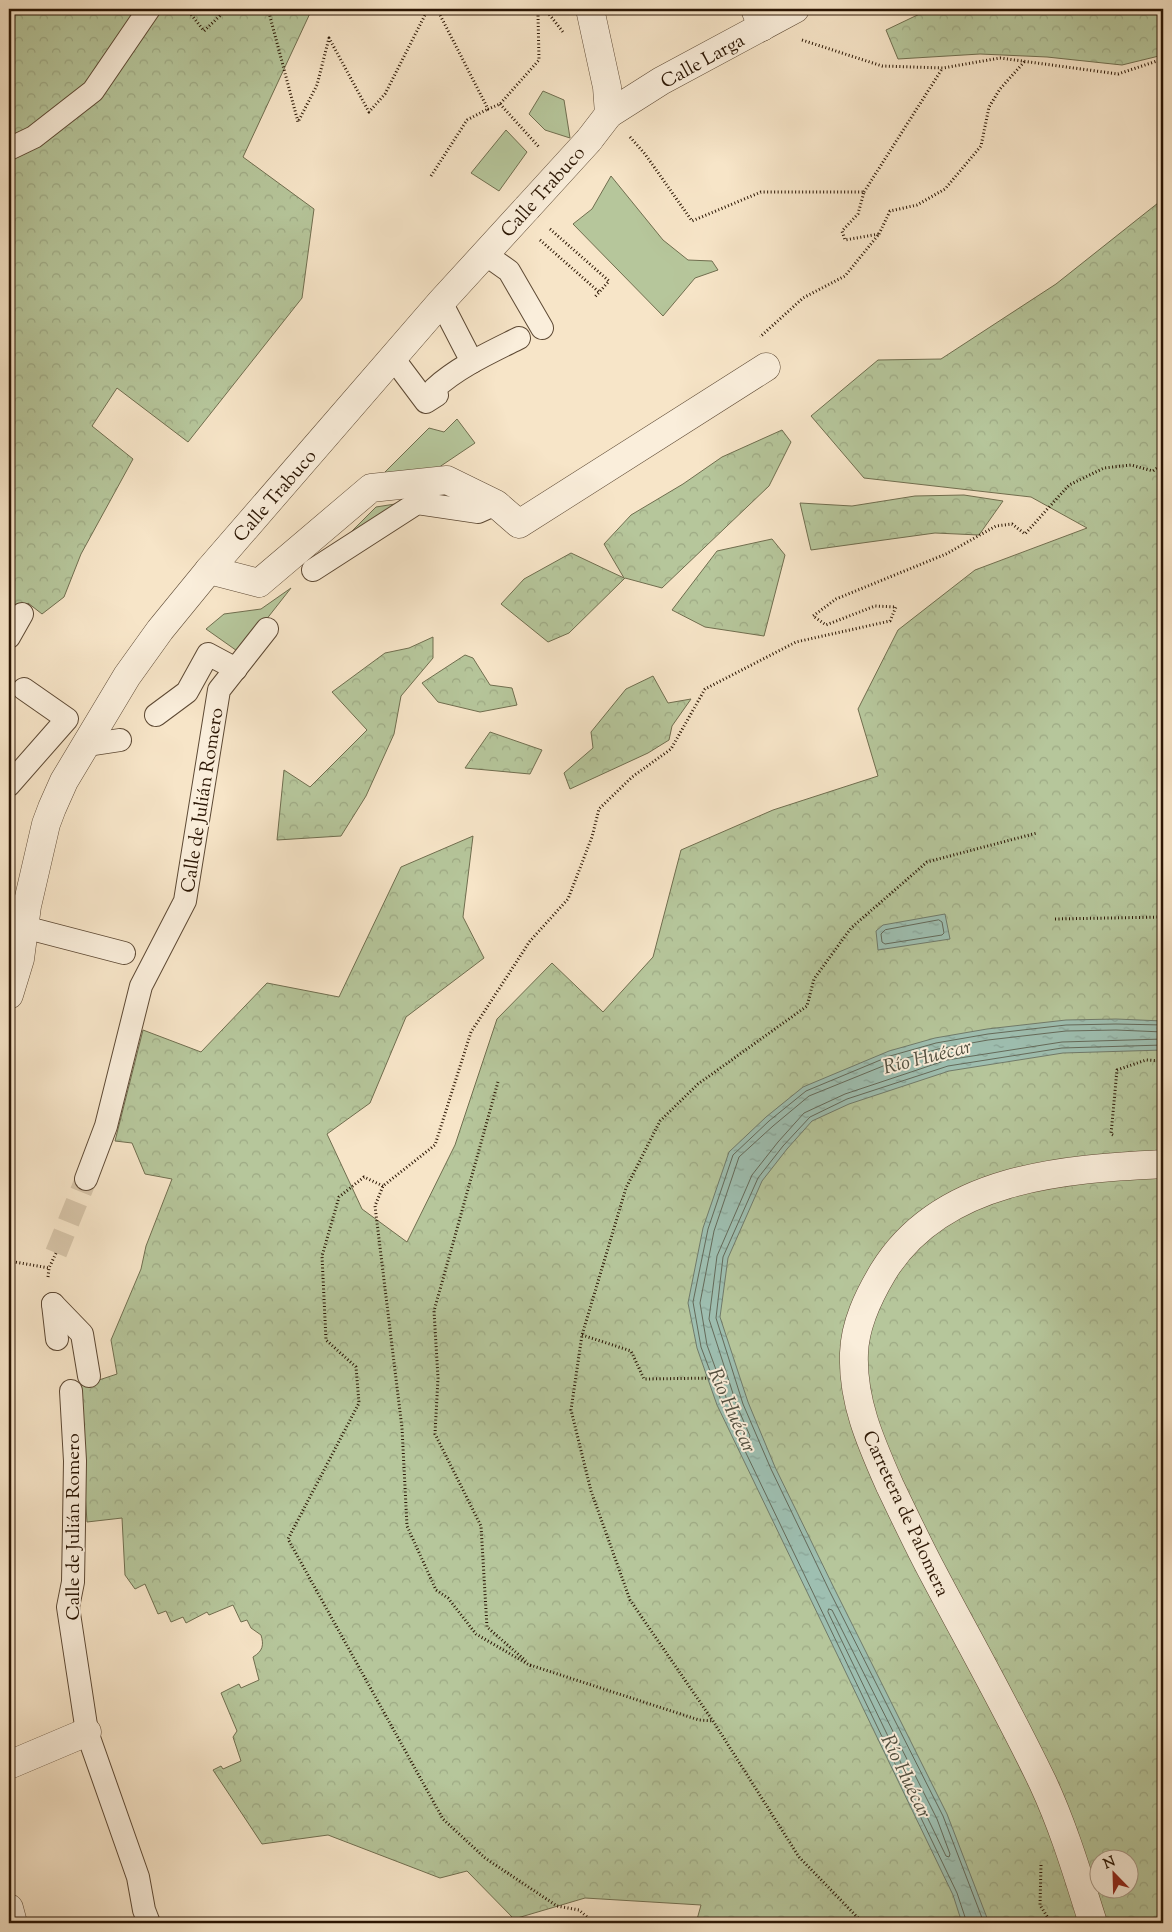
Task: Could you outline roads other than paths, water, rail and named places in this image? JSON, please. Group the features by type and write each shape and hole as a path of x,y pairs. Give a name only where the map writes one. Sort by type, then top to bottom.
{"street":[{"path":"9,149 34,137 93,91 149,9"},
{"path":"590,9 607,87 610,114"},
{"name":"Calle Larga","path":"610,114 759,18 795,9"},
{"name":"Calle Trabuco","path":"9,996 20,959 24,927 46,824 64,781 128,676 160,630 209,570 440,302 485,254 537,217 589,140 610,114"},
{"path":"485,254 509,272 542,328"},
{"path":"440,302 472,362"},
{"path":"393,358 426,402 437,395 434,388 441,382 472,362 519,338"},
{"path":"209,570 259,583 371,488 448,480 496,504 519,524 766,367"},
{"path":"313,570 417,503 478,512 496,504"},
{"path":"9,637 22,614"},
{"name":"Calle de Julián Romero","path":"86,1179 106,1126 141,986 185,902 219,690 267,629"},
{"path":"156,715 187,692 208,654 236,669"},
{"path":"9,786 67,719 24,689"},
{"path":"87,745 120,740"},
{"path":"24,927 124,953"},
{"name":"Carretera de Palomera","path":"1093,1923 1074,1860 1044,1784 908,1526 870,1439 856,1391 854,1352 863,1310 871,1292 895,1252 914,1232 938,1215 966,1200 1024,1178 1055,1172 1163,1164"},
{"path":"56,1339 53,1304 82,1334 89,1376"},
{"name":"Calle de Julián Romero","path":"71,1391 75,1461 73,1582 68,1606 87,1732 138,1877 148,1923"},
{"path":"9,1765 87,1732"},
{"path":"9,1908 14,1923"}],"water":[{"path":"945,914 950,939 878,950 876,931 883,925"},
{"name":"Río Huécar","path":"1116,1019 1163,1021 1163,1050 1063,1053 949,1071 849,1104 812,1121 762,1181 728,1258 720,1317 748,1402 775,1467 947,1814 989,1923 962,1923 953,1895 717,1405 697,1348 688,1303 703,1228 729,1152 766,1117 803,1087 889,1051 935,1038 987,1029 1066,1020"}],"tunnel":[{"path":"56,1253 86,1179"}]}
